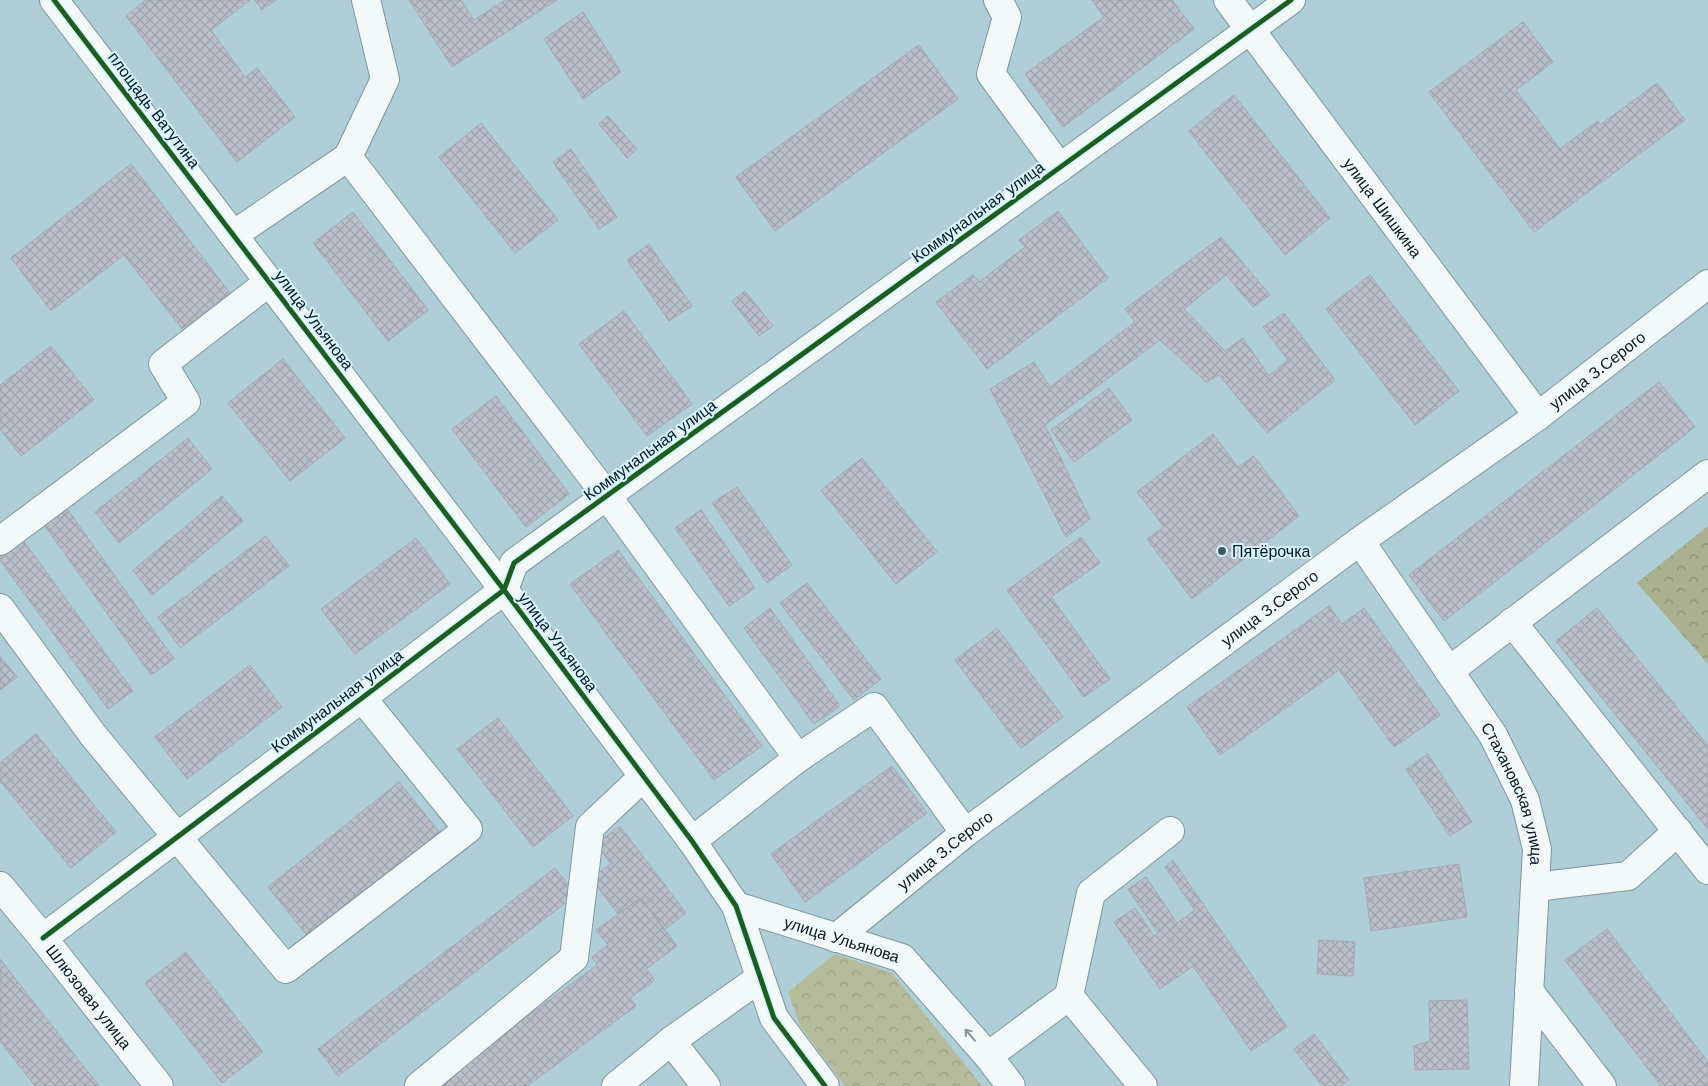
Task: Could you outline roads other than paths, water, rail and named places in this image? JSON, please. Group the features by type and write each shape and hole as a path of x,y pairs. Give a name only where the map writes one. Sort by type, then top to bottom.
{"street":[{"path":"233,235 348,157 385,79 366,0"},
{"path":"998,0 1008,18 992,74 1060,168"},
{"name":"улица Шишкина","path":"1228,0 1538,416"},
{"name":"Коммунальная улица","path":"43,938 504,590 514,563 1291,0"},
{"name":"площадь Ватутина","path":"59,2 233,235"},
{"path":"348,157 607,496 798,758"},
{"name":"улица Ульянова","path":"233,235 504,590 692,841 736,906 774,1018 825,1086"},
{"path":"0,541 186,402 164,364 269,282"},
{"name":"улица З.Серого","path":"836,938 964,833 1360,541 1538,416 1708,284"},
{"path":"1449,671 1708,474"},
{"name":"Стахановская улица","path":"1360,541 1493,735 1525,800 1537,849 1524,1086"},
{"path":"0,608 93,735 286,969 468,829 362,698"},
{"path":"1512,622 1708,870"},
{"path":"692,841 798,758 874,708 964,833"},
{"path":"419,1086 574,958 590,827 643,777"},
{"path":"988,1056 1069,996 1091,893 1170,831"},
{"path":"1535,887 1628,876 1678,831"},
{"name":"Шлюзовая улица","path":"0,886 159,1086"},
{"name":"улица Ульянова","path":"736,906 902,958 988,1056 1011,1086"},
{"path":"616,1086 671,1041 760,978"},
{"path":"1529,990 1602,1086"},
{"path":"1069,996 1143,1086"},
{"path":"671,1041 706,1086"}],"place":[{"name":"Пятёрочка","path":"1222,551"}]}
